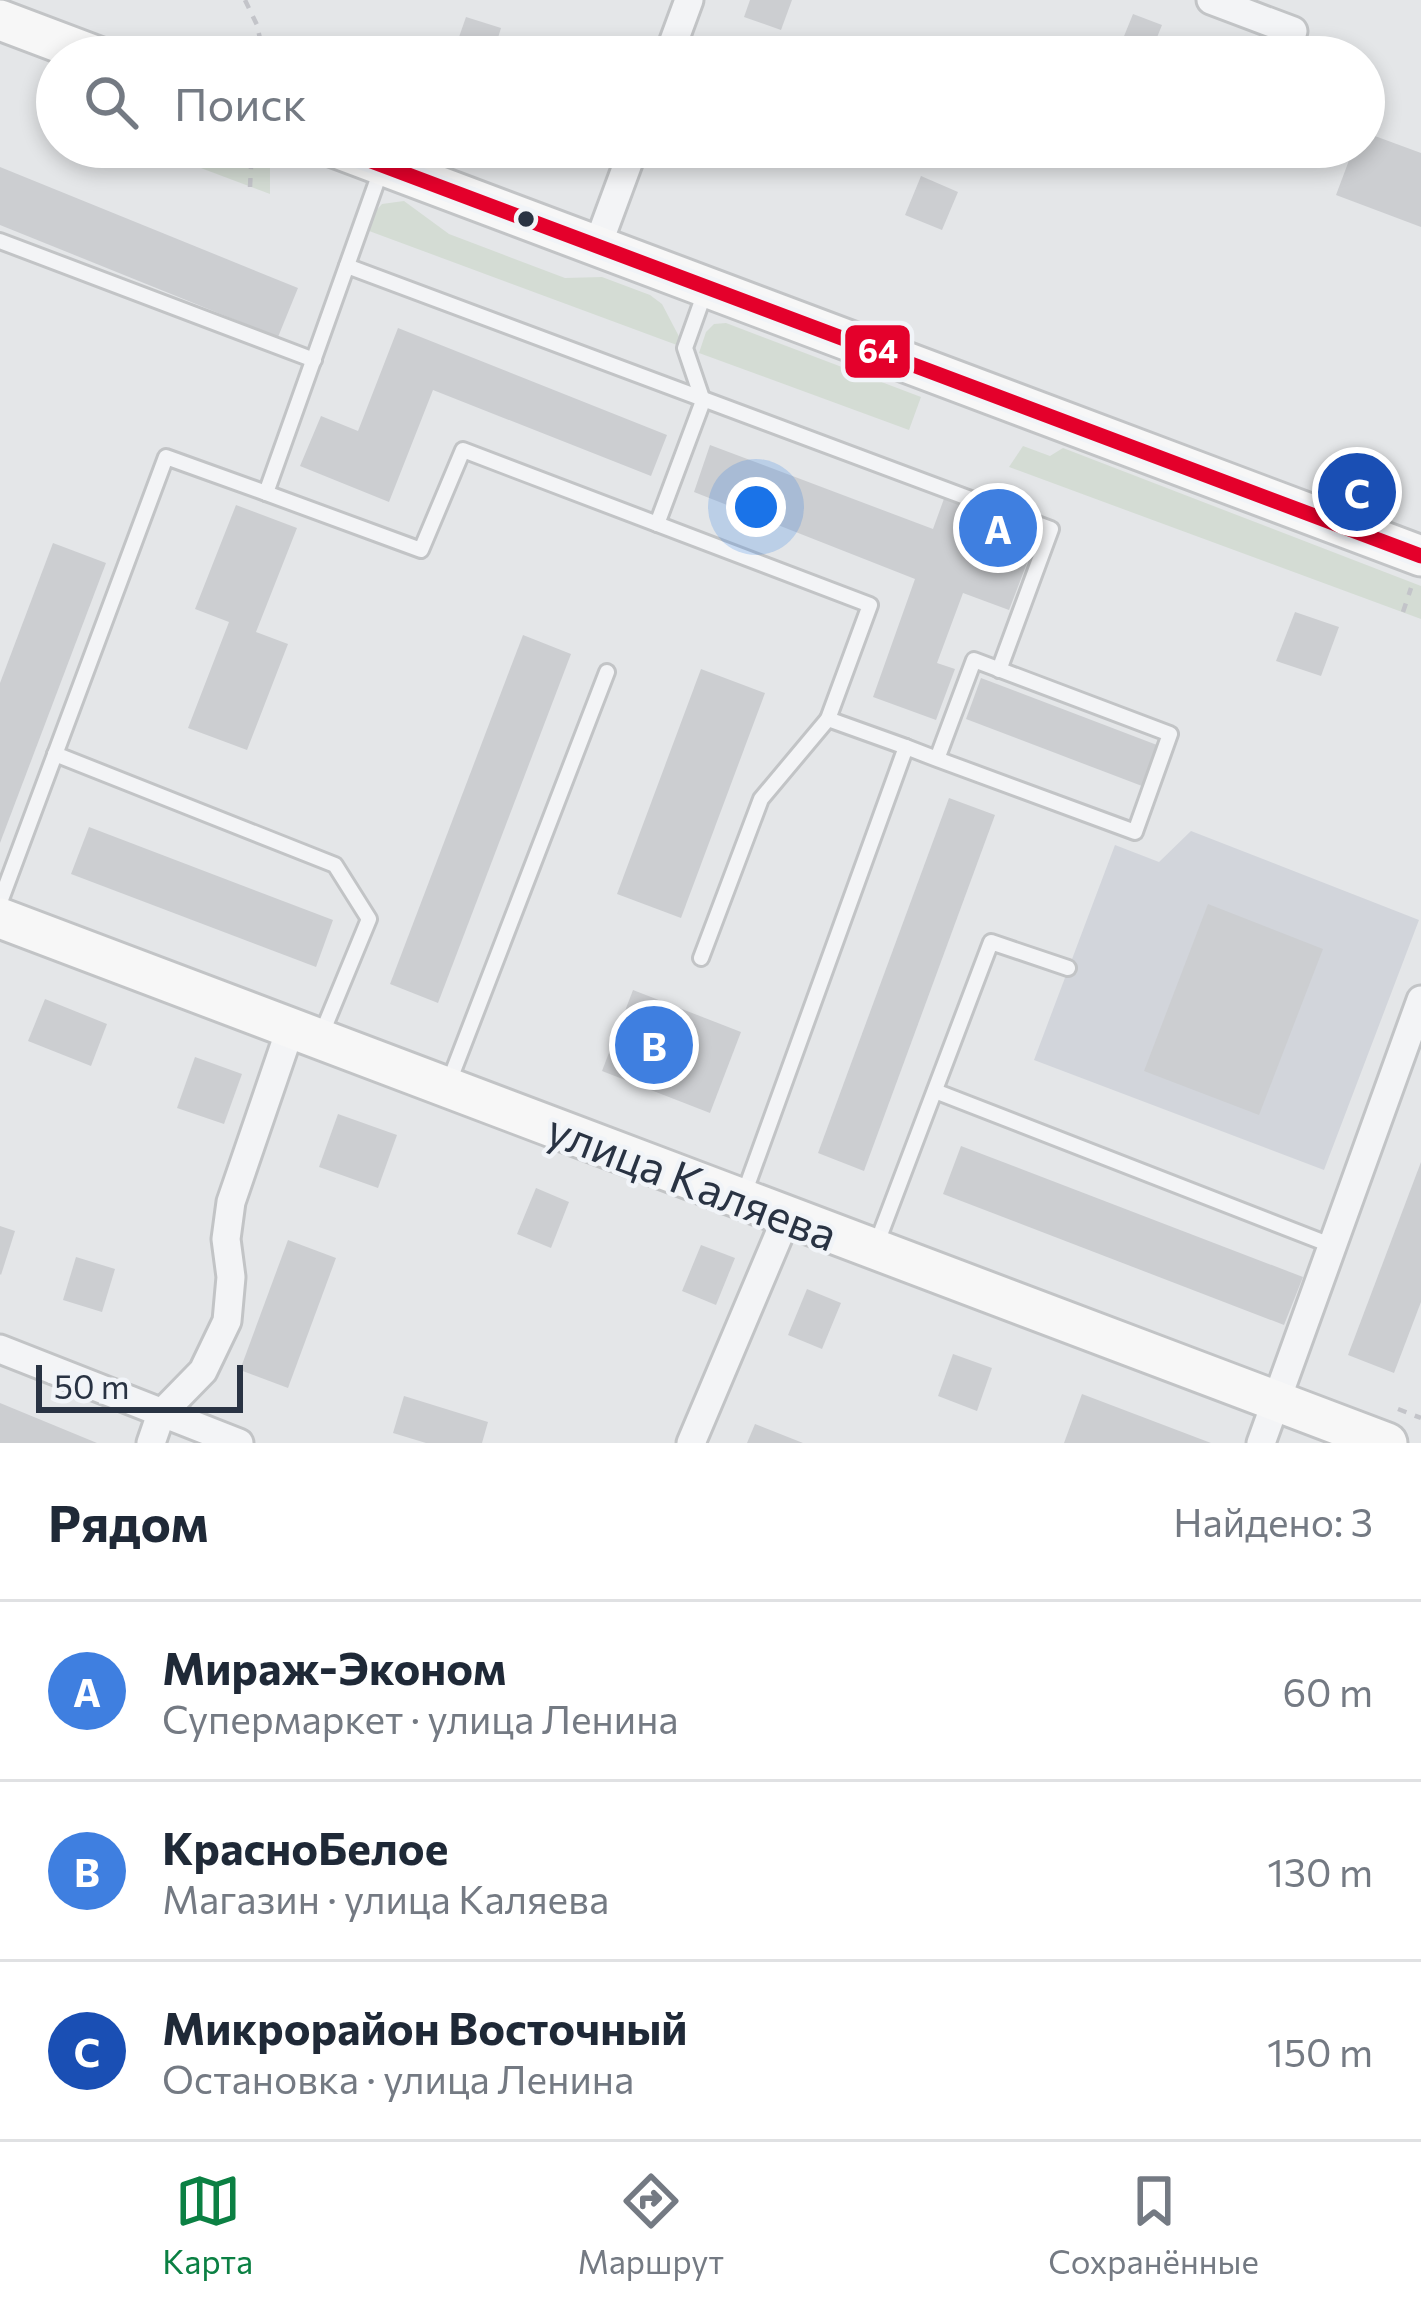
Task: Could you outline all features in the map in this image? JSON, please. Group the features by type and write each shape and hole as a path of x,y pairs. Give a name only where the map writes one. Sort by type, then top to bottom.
{"street":[{"path":"676,36 689,0"},
{"path":"1211,0 1293,31"},
{"path":"0,20 42,36"},
{"path":"391,168 1417,569"},
{"path":"597,247 626,168"},
{"name":"улица Каляева","path":"0,919 1387,1443"},
{"path":"1261,1443 1421,1000"},
{"path":"151,1443 161,1414 203,1371 227,1321 231,1276 226,1239 231,1202 306,1032"},
{"path":"692,1443 788,1216"},
{"path":"0,1349 238,1443"}],"lane":[{"path":"266,493 382,168"},
{"path":"0,242 314,360"},
{"path":"347,266 1051,529 999,670"},
{"path":"657,524 703,400 685,348 706,289"},
{"path":"0,902 166,457 421,550 463,450 870,604 828,718 761,800 700,958"},
{"path":"828,718 938,759 1136,832 1170,734 974,660 938,759"},
{"path":"448,1087 607,672"},
{"path":"742,1199 906,747"},
{"path":"56,754 335,865 369,919 306,1032"},
{"path":"874,1249 991,942 1068,968"},
{"path":"934,1091 1333,1246"}],"path":[{"path":"246,1 257,36"},
{"path":"250,187 251,168"},
{"path":"1403,612 1417,569"}],"shaded area":[{"path":"201,168 270,168 270,194"},
{"path":"404,201 449,234 565,278 602,277 650,295 662,304 685,348 361,228 382,204"},
{"path":"726,323 921,397 909,430 699,353 706,332 714,324"},
{"path":"1023,446 1050,456 1063,448 1421,586 1421,619 1009,467"},
{"path":"1191,831 1419,920 1324,1170 1034,1060 1115,845 1159,862"}],"building":[{"path":"750,0 792,0 781,30 744,17"},
{"path":"1133,14 1162,25 1158,36 1124,36"},
{"path":"466,17 501,28 499,36 459,36"},
{"path":"1385,140 1421,153 1421,227 1336,195 1346,168 1385,168"},
{"path":"0,167 298,288 278,337 0,225"},
{"path":"921,176 958,192 942,230 905,215"},
{"path":"398,328 667,435 651,476 433,390 389,502 300,466 321,416 358,431"},
{"path":"710,445 933,529 945,496 1038,534 1009,610 963,593 937,663 955,669 936,720 873,697 915,579 694,492"},
{"path":"236,505 297,528 256,632 288,644 247,750 188,728 229,622 195,609"},
{"path":"53,543 106,563 0,843 0,683"},
{"path":"1295,612 1339,627 1321,676 1276,661"},
{"path":"523,635 571,654 438,1003 390,984"},
{"path":"701,669 765,693 681,918 617,894"},
{"path":"981,678 1157,745 1142,786 966,719"},
{"path":"949,798 995,815 864,1171 818,1153"},
{"path":"89,827 333,920 316,967 71,874"},
{"path":"1208,904 1323,949 1259,1115 1144,1071"},
{"path":"633,990 741,1032 710,1113 602,1071"},
{"path":"45,999 107,1024 91,1066 28,1041"},
{"path":"195,1057 242,1074 224,1124 177,1108"},
{"path":"338,1114 397,1135 378,1188 319,1167"},
{"path":"961,1146 1303,1277 1284,1325 943,1194"},
{"path":"1421,1162 1421,1302 1394,1373 1348,1355"},
{"path":"536,1188 569,1202 551,1248 517,1234"},
{"path":"0,1226 15,1231 1,1275 0,1274"},
{"path":"288,1240 336,1258 288,1388 240,1370"},
{"path":"701,1245 735,1258 716,1305 682,1291"},
{"path":"76,1257 115,1269 102,1312 63,1300"},
{"path":"807,1289 841,1303 822,1349 788,1335"},
{"path":"953,1354 992,1368 977,1411 938,1396"},
{"path":"1082,1394 1211,1443 1064,1443"},
{"path":"404,1396 488,1422 482,1443 426,1443 393,1433"},
{"path":"0,1403 97,1443 0,1443"},
{"path":"755,1424 803,1443 747,1443"}],"transit line":[{"name":"64","path":"390,168 1421,556"}],"place":[{"name":"Микрорайон Восточный","path":"1357,492"},
{"name":"Мираж-Эконом","path":"998,528"},
{"name":"КрасноБелое","path":"654,1045"}]}
